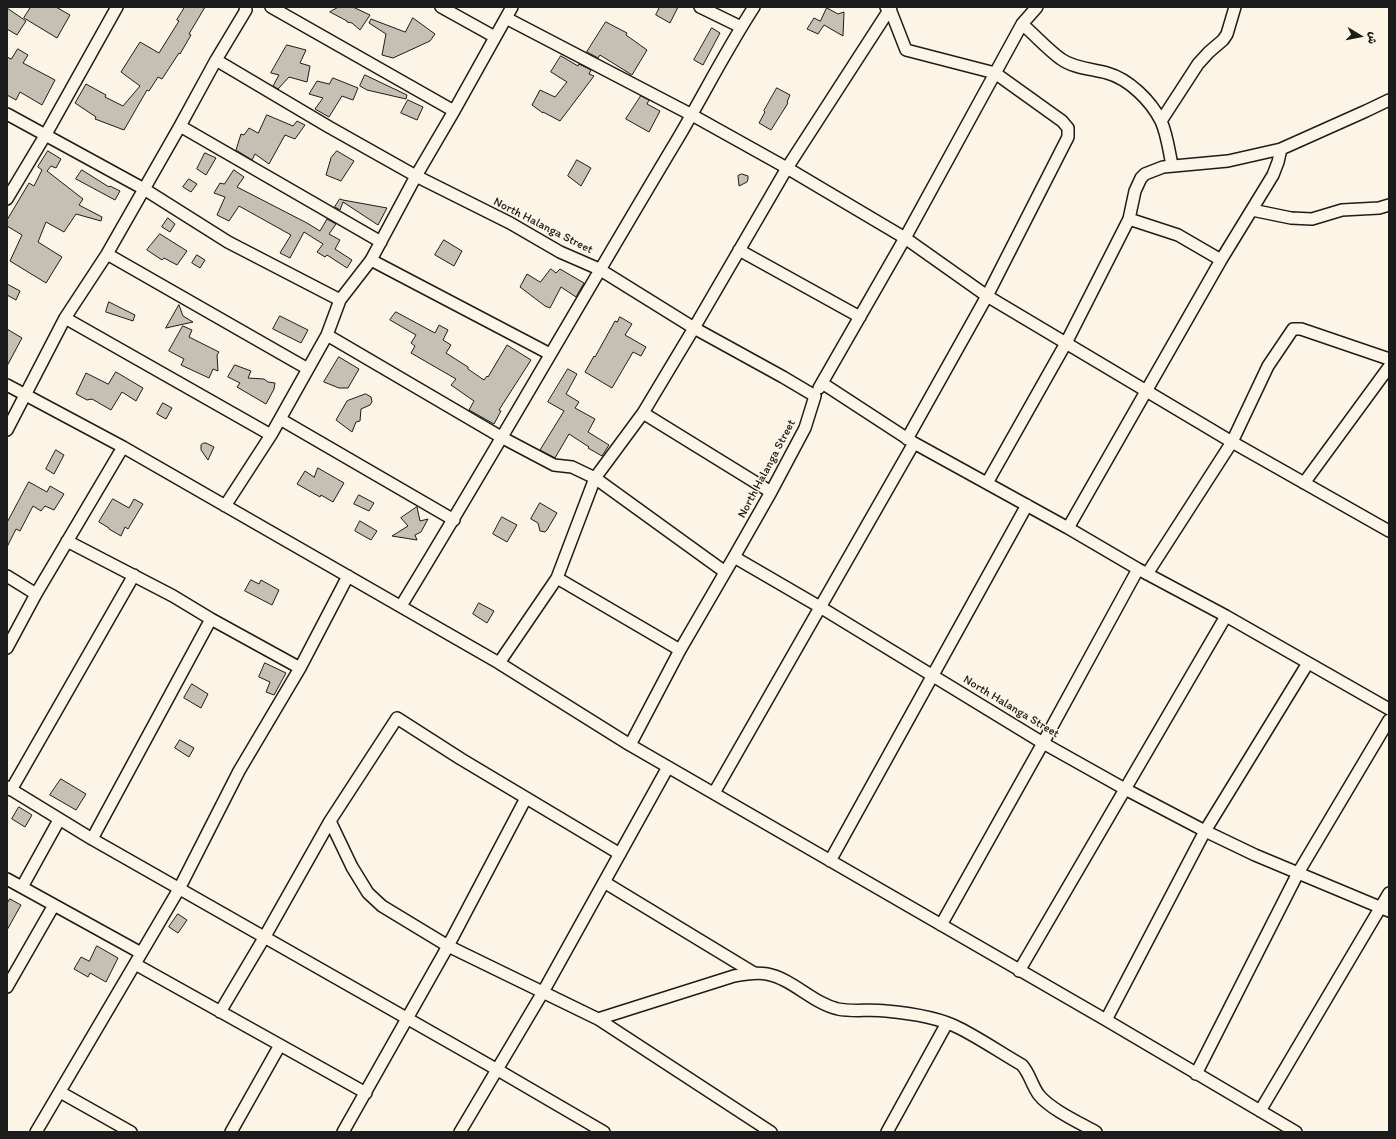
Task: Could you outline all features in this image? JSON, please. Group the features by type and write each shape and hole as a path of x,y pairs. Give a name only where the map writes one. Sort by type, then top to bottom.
{"street":[{"path":"7,199 46,134 117,7"},
{"path":"272,7 454,110"},
{"path":"441,7 495,37"},
{"path":"225,506 271,435 327,334 340,300 371,260 416,176 512,7"},
{"path":"700,7 741,27"},
{"path":"401,606 454,520 599,269 692,115 741,27 754,7"},
{"path":"815,396 905,238 1022,24 1037,7"},
{"path":"1161,121 1198,64 1223,40 1227,34 1235,7"},
{"path":"7,430 65,318 107,254 246,8"},
{"path":"714,794 820,607 911,441 1068,137 1068,128 1062,121 995,73 906,50 889,8"},
{"path":"499,663 557,578 595,478 643,413 787,168 889,8"},
{"path":"506,18 692,115 787,168 905,238 987,296 1232,442 1389,531"},
{"path":"1022,24 1061,60 1116,75 1138,91 1161,121 1172,165"},
{"name":"North Halanga Street","path":"216,60 328,127 416,176 510,223 560,252 599,269 694,328 815,396 805,428 734,557 933,675 1043,743 1125,789 1205,831 1255,855 1385,909"},
{"path":"987,483 1066,342 1129,220 1135,191 1141,178 1145,174 1172,165 1228,161 1280,149 1389,100"},
{"path":"7,114 144,189 228,242 340,300"},
{"path":"180,126 381,242"},
{"path":"1068,528 1148,391 1221,260 1276,169 1280,149"},
{"path":"1252,210 1291,218 1312,219 1342,210 1379,208 1389,205"},
{"path":"1129,220 1178,235 1221,260"},
{"path":"739,250 860,317"},
{"path":"107,254 308,369"},
{"path":"371,260 550,354"},
{"path":"65,318 271,435"},
{"path":"941,926 1043,743 1143,572 1232,442 1268,366 1293,329 1301,329 1389,359"},
{"path":"327,334 501,437 554,465 572,468 595,478 725,572"},
{"path":"1304,483 1389,367"},
{"path":"822,383 911,441 1068,528 1143,572 1226,616 1389,709"},
{"path":"7,385 123,447 401,606 499,663 630,745 1106,1020 1296,1132"},
{"path":"643,413 771,492"},
{"path":"280,419 454,520"},
{"path":"7,648 36,594 123,447"},
{"path":"830,861 1027,505"},
{"path":"67,541 173,596 211,619 300,668"},
{"path":"630,745 680,650 734,557"},
{"path":"134,575 9,789 92,840 496,1069 604,1132"},
{"path":"7,576 36,594"},
{"path":"36,1132 179,889 239,772 300,668 348,576"},
{"path":"557,578 680,650"},
{"path":"1019,971 1226,616"},
{"path":"92,840 211,619"},
{"path":"1106,1020 1205,831 1308,663"},
{"path":"220,1012 330,821 397,718 429,739 620,854"},
{"path":"1196,1074 1298,873 1389,720"},
{"path":"460,1132 542,992 668,767"},
{"path":"343,1132 448,946 526,798"},
{"path":"22,887 59,820"},
{"path":"330,821 352,868 368,893 382,906 448,946 598,1019 771,1132"},
{"path":"7,879 141,953"},
{"path":"604,882 754,973"},
{"path":"1260,1111 1385,909 1389,893"},
{"path":"7,987 54,905"},
{"path":"135,964 366,1093"},
{"path":"598,1019 727,978 754,973 768,974 783,980 837,1009 886,1011 935,1019 960,1028 1022,1065 1028,1073 1039,1095 1048,1104 1096,1132"},
{"path":"887,1132 947,1023"},
{"path":"231,1132 280,1045"},
{"path":"60,1092 130,1132"}],"building":[{"path":"31,7 56,7 70,15 57,38 24,18"},
{"path":"185,7 205,7 189,34 191,35 180,54 179,53 162,79 158,77 149,91 147,90 124,130 95,119 96,117 75,103 86,84 106,95 105,97 123,106 140,86 121,72 140,42 159,53 179,21 177,20"},
{"path":"339,7 353,7 370,15 360,30 352,23 347,22 330,12"},
{"path":"660,7 678,7 670,23 656,15"},
{"path":"7,8 26,21 17,35 7,29"},
{"path":"827,8 838,14 844,12 843,36 824,25 818,34 807,29 814,18 820,21"},
{"path":"413,18 435,34 430,41 393,58 382,55 386,34 369,23 371,19 405,32"},
{"path":"606,22 627,33 626,35 647,50 632,75 600,55 598,58 587,52"},
{"path":"712,28 720,33 703,65 694,60"},
{"path":"287,45 306,50 300,63 310,66 307,82 289,77 278,89 273,86 279,75 271,73"},
{"path":"18,49 28,55 23,63 55,80 42,105 20,92 16,100 7,95 7,57 11,59"},
{"path":"561,56 578,66 579,64 591,70 589,74 594,76 560,121 543,113 532,105 540,90 555,97 567,82 551,72"},
{"path":"365,75 407,95 406,99 367,90 360,86"},
{"path":"333,78 358,88 353,100 342,96 329,117 315,109 323,98 309,94 317,81 329,84"},
{"path":"777,88 790,95 787,102 788,103 771,130 759,123"},
{"path":"641,96 649,100 647,104 660,111 649,132 626,119"},
{"path":"408,100 423,107 417,120 401,113"},
{"path":"267,115 293,126 297,121 305,125 295,139 285,135 269,164 255,154 252,160 236,150 241,134 244,135 249,128 258,133"},
{"path":"48,151 61,159 56,168 51,166 47,171 83,199 79,205 102,217 101,221 76,214 64,232 46,222 38,242 62,257 46,283 10,261 22,235 7,226 7,220 29,183 34,186 42,170 38,167"},
{"path":"337,151 354,161 341,181 326,175 331,158"},
{"path":"205,153 216,158 206,175 197,169"},
{"path":"577,160 591,168 581,186 568,176"},
{"path":"82,170 109,187 110,186 120,191 115,200 76,179"},
{"path":"234,170 244,177 237,187 320,231 327,219 336,224 329,234 340,240 335,249 352,260 347,268 327,255 325,257 317,252 323,244 304,232 290,258 280,253 291,235 239,206 229,221 217,215 225,197 214,193 220,183 224,184"},
{"path":"742,174 748,176 748,179 747,182 739,186 738,176"},
{"path":"189,179 197,184 191,192 183,187"},
{"path":"340,199 387,208 378,225 343,202 340,210 335,207"},
{"path":"168,218 175,224 170,232 162,227"},
{"path":"160,234 187,251 177,265 164,258 162,260 147,250"},
{"path":"444,240 462,251 454,266 435,255"},
{"path":"197,255 205,260 200,268 192,263"},
{"path":"551,269 556,273 560,269 584,283 576,297 561,287 550,308 545,306 520,287 527,274 540,282"},
{"path":"7,284 20,291 16,300 7,295"},
{"path":"109,302 135,315 133,321 106,312"},
{"path":"179,305 183,316 193,322 166,328"},
{"path":"396,312 435,333 439,325 448,330 443,340 451,345 446,353 468,367 468,369 484,380 487,376 488,377 507,345 531,360 499,410 501,411 494,424 469,410 474,401 451,385 456,379 411,353 415,346 411,343 416,335 390,320"},
{"path":"280,316 308,330 301,343 273,329"},
{"path":"620,317 632,324 625,335 646,347 641,356 633,352 612,388 585,372 615,321 617,322"},
{"path":"183,326 192,330 189,337 219,352 217,355 218,371 213,369 209,378 181,365 184,359 169,351"},
{"path":"7,329 22,338 7,366"},
{"path":"339,357 359,369 348,388 339,388 324,382"},
{"path":"235,365 251,371 248,378 264,379 268,382 275,383 274,389 266,404 237,387 240,383 228,377"},
{"path":"568,369 577,374 566,394 579,402 575,408 595,419 588,432 609,445 602,456 569,434 555,458 540,450 564,411 548,402"},
{"path":"116,372 143,388 136,401 122,392 111,410 92,399 87,400 76,394 86,373 108,384"},
{"path":"366,394 371,397 372,402 370,405 361,409 360,421 356,422 352,432 336,420 347,401"},
{"path":"163,403 172,408 166,419 157,414"},
{"path":"204,443 214,447 208,460 201,450 201,445"},
{"path":"56,450 64,455 54,474 46,469"},
{"path":"318,468 344,483 333,502 321,495 320,497 297,484 305,471 314,477"},
{"path":"29,482 47,492 50,486 64,494 54,510 45,506 41,511 33,506 20,531 16,529 7,547 7,523"},
{"path":"359,495 374,503 369,511 354,504"},
{"path":"113,499 129,508 134,499 143,504 128,529 125,527 121,536 99,522"},
{"path":"540,503 557,513 545,532 540,531 538,523 531,519"},
{"path":"417,507 420,521 428,519 421,532 415,535 417,540 392,536 408,526 401,518"},
{"path":"502,517 517,525 507,542 493,534"},
{"path":"360,521 377,531 371,540 355,531"},
{"path":"251,580 259,584 261,580 279,590 272,605 245,591"},
{"path":"479,603 494,611 487,623 473,614"},
{"path":"265,663 286,673 274,695 266,692 270,682 259,677"},
{"path":"192,684 208,694 201,708 184,698"},
{"path":"180,740 194,748 189,757 175,748"},
{"path":"61,779 86,794 76,810 50,795"},
{"path":"19,807 32,815 25,827 12,819"},
{"path":"10,899 21,905 7,930 7,904"},
{"path":"178,914 187,920 178,933 169,927"},
{"path":"97,946 118,958 106,982 90,973 88,977 74,969 81,957 89,961"}]}
